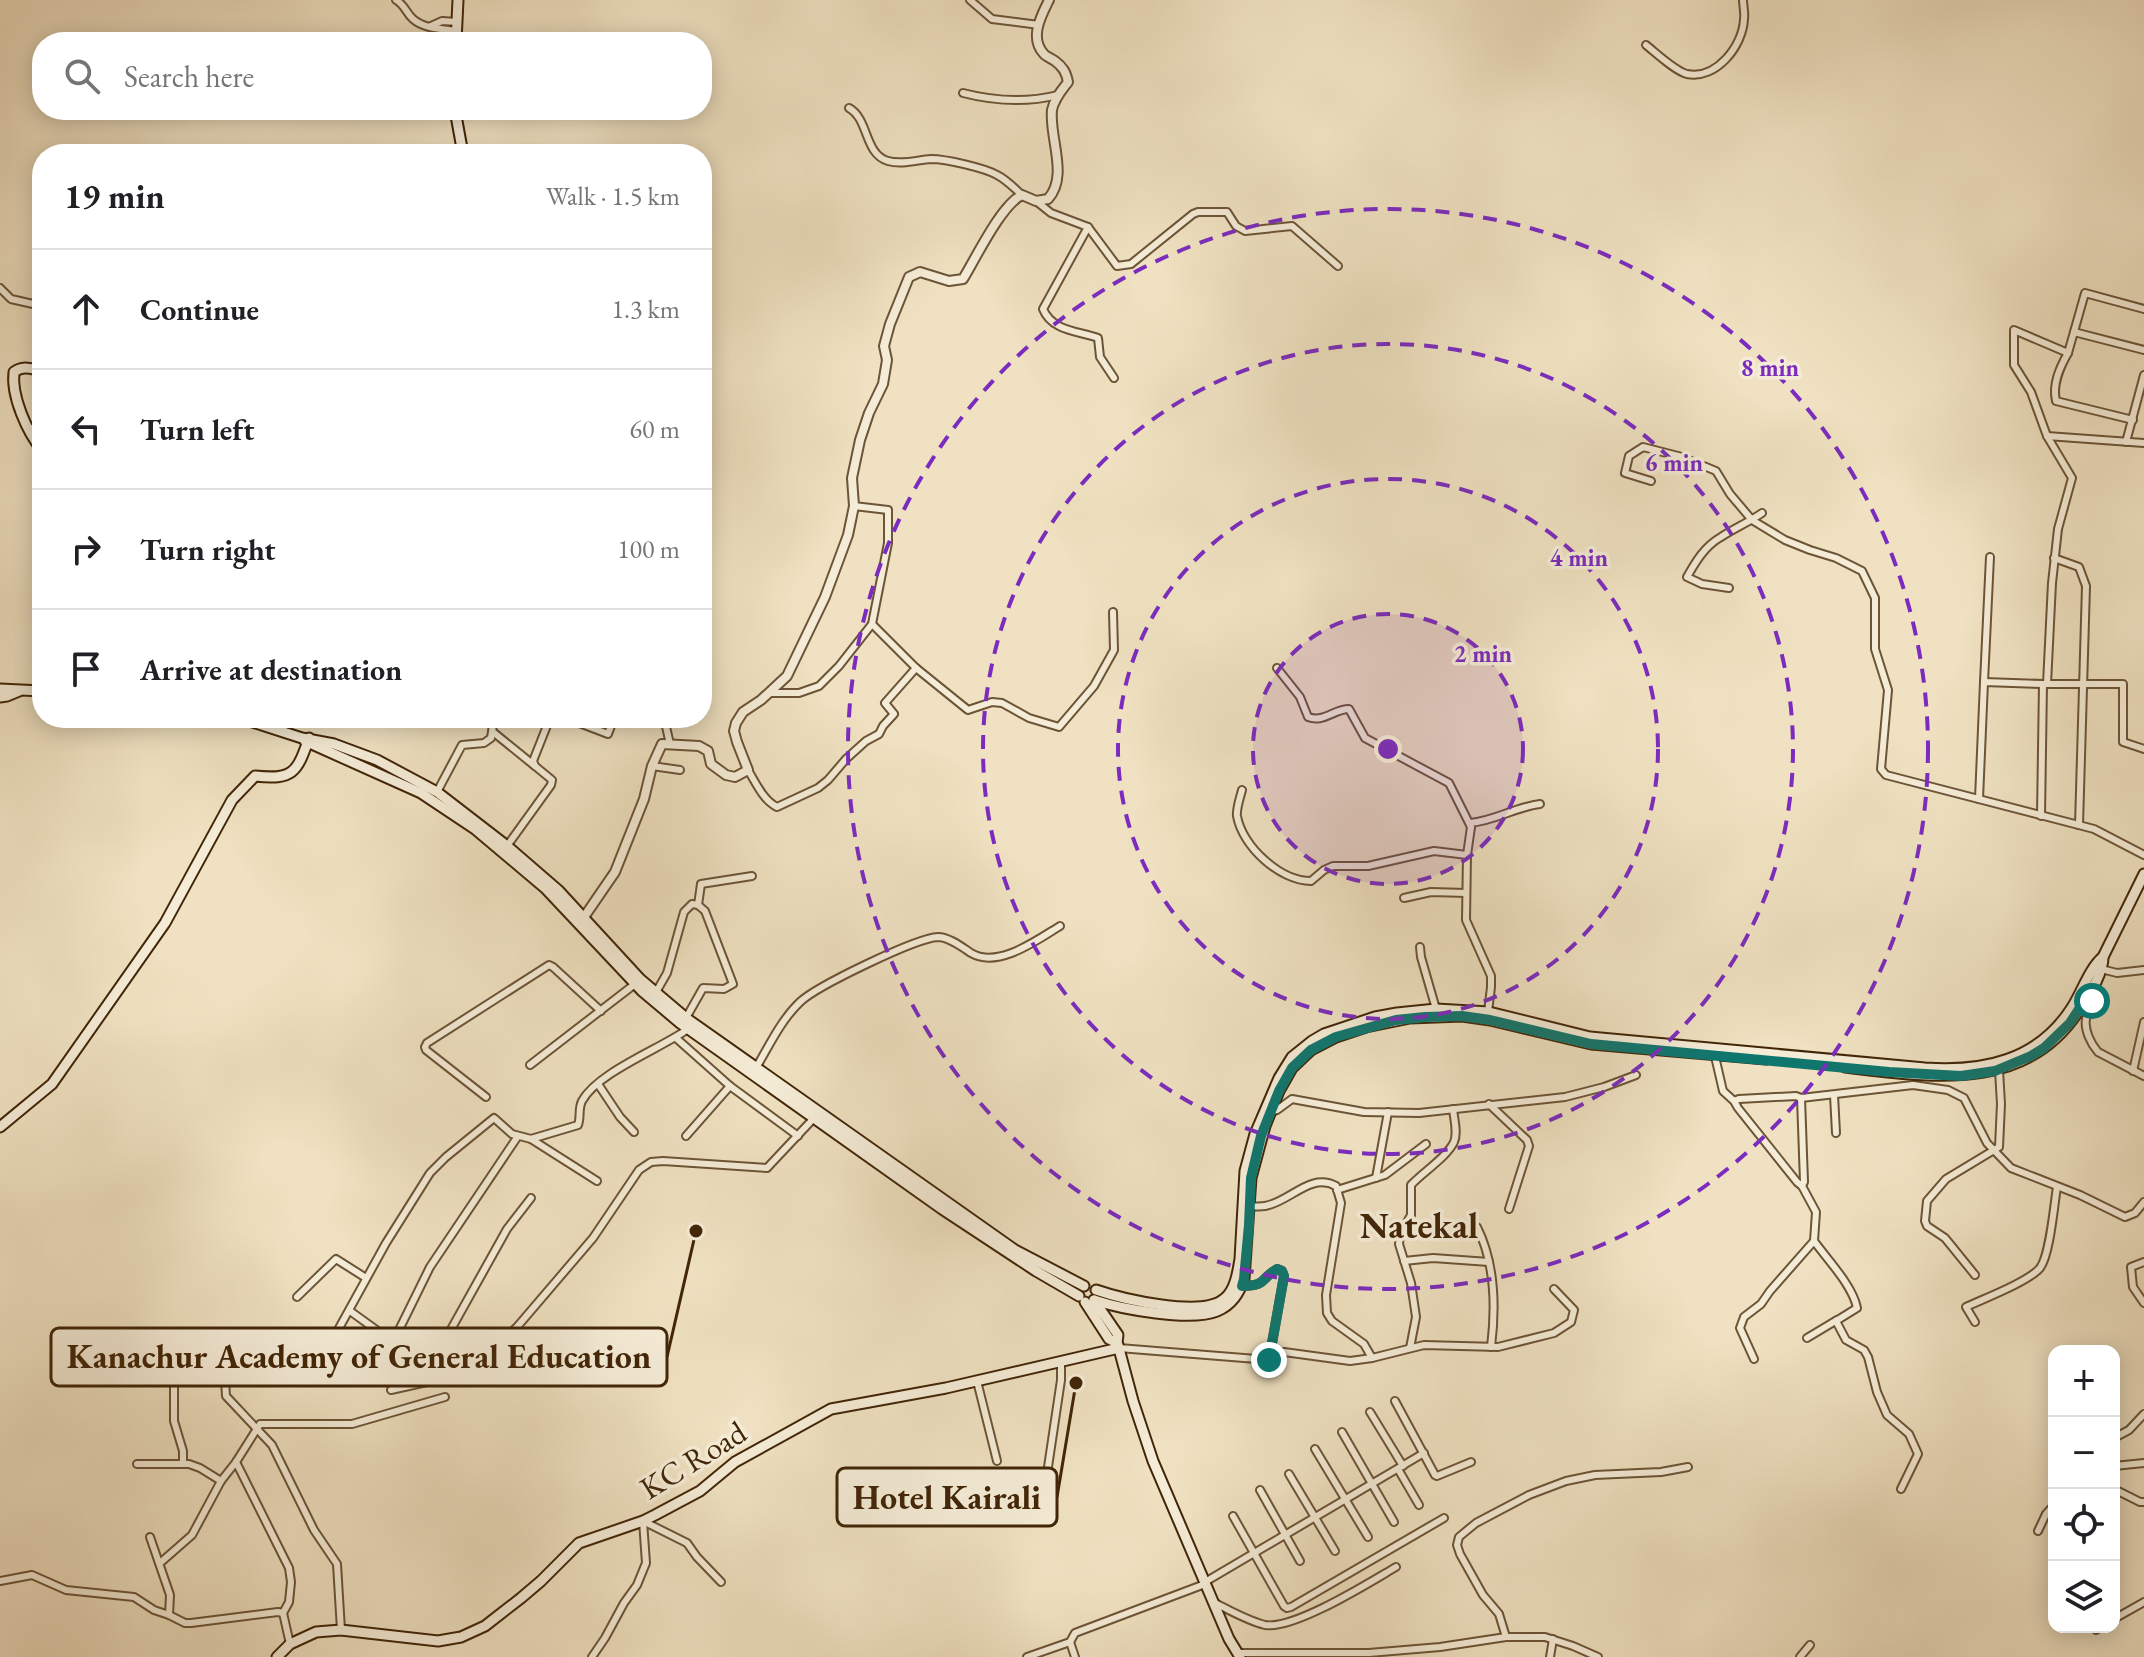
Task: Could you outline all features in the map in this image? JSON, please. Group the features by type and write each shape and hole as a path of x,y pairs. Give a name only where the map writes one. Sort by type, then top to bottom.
{"main road":[{"path":"457,32 458,0"},
{"path":"457,120 461,144"},
{"path":"32,368 19,368 14,372 13,382 24,421 32,435"},
{"path":"0,689 32,691"},
{"path":"0,697 19,691"},
{"path":"270,728 306,740 334,744 377,760 435,795 507,846 559,891 635,984 706,1038 876,1157"},
{"path":"0,1127 52,1084 165,923 232,800 255,776 286,776 301,761 306,740"},
{"path":"435,795 582,921 687,1024"},
{"path":"1088,1295 1184,1307 1210,1306 1224,1301 1237,1273 1254,1160 1279,1078 1292,1057 1324,1034 1375,1017 1436,1009 1486,1015 1591,1044 1925,1068 1979,1068 2007,1060 2038,1044 2063,1020 2101,969 2103,957 2144,874"},
{"path":"1714,1051 1928,1075 1985,1074 2022,1061 2044,1048 2070,1023 2097,962 2103,957"},
{"path":"1267,1111 1301,1057 1320,1043 1366,1027 1410,1018 1486,1015"},
{"path":"706,1038 756,1068 814,1117 1015,1250 1088,1295 1117,1306 1176,1314 1209,1314 1232,1302 1244,1279 1249,1225 1246,1206"},
{"path":"1088,1295 1118,1335 1118,1346 1133,1401 1153,1461 1229,1639 1239,1655"},
{"path":"1088,1295 1109,1339 1118,1346"},
{"path":"1109,1321 1110,1313 1117,1306"},
{"name":"KC Road","path":"277,1657 290,1644 316,1632 341,1630 438,1641 461,1637 485,1626 521,1598 579,1543 643,1521 700,1491 735,1462 831,1409 977,1381 1118,1346"}],"street":[{"path":"396,0 414,20 430,27 457,32"},
{"path":"970,0 992,19 1039,25"},
{"path":"1036,201 1048,199 1057,182 1052,108 1068,82 1065,71 1044,55 1036,37 1040,17 1049,0"},
{"path":"1646,45 1684,74 1699,74 1714,69 1729,56 1740,34 1744,21 1743,0"},
{"path":"963,93 1014,100 1058,95"},
{"path":"849,108 858,113 867,138 879,157 888,161 910,162 942,159 995,174 1051,213 1088,227 1117,266 1131,264 1198,212 1227,212 1236,226 1245,231 1292,226 1338,266"},
{"path":"916,668 885,703 894,714 879,734 866,741 818,788 777,807 771,805 748,770 734,731 736,723 743,712 787,676 825,597 848,535 854,506 852,478 860,440 883,384 887,360 884,346 909,277 920,272 949,281 963,279 1008,206 1022,195"},
{"path":"1088,227 1043,309 1054,323 1078,334 1098,338 1100,357 1114,378"},
{"path":"0,288 11,299 32,304"},
{"path":"2133,420 2056,401 2054,393 2085,293 2144,309"},
{"path":"2041,816 2045,684 2054,558 2058,529 2072,478 2047,436 2031,392 2014,365 2014,330 2068,353"},
{"path":"2074,332 2144,350"},
{"path":"2126,442 2144,375"},
{"path":"2047,436 2144,443"},
{"path":"1651,481 1625,473 1629,456 1643,447 1682,457 1716,471 1752,520 1785,540 1862,571 1875,598 1875,649 1888,690 1881,769 1886,775 2094,829 2144,855"},
{"path":"769,693 799,693 819,686 872,624 888,543 888,510 854,506"},
{"path":"1729,588 1702,584 1687,577 1712,543 1762,513"},
{"path":"1979,799 1990,557"},
{"path":"2054,558 2079,567 2086,586 2079,825"},
{"path":"872,624 916,668 968,710 992,702 1002,703 1029,718 1059,727 1094,686 1114,650 1113,612"},
{"path":"1277,668 1300,697 1308,717 1321,719 1349,709 1365,738 1449,783 1471,827"},
{"path":"1984,682 2123,684 2123,742 2144,749"},
{"path":"435,795 462,745 484,743 491,738 493,728"},
{"path":"535,766 535,754 546,728"},
{"path":"592,728 608,734 610,728"},
{"path":"666,728 670,744"},
{"path":"493,732 552,780 507,846"},
{"path":"582,921 615,872 662,744 699,746 708,751 711,764 726,775 735,777 748,770"},
{"path":"652,766 680,770"},
{"path":"1242,790 1237,815 1251,848 1270,865 1302,881 1311,881 1333,866 1368,866 1434,851 1467,855"},
{"path":"1486,1015 1491,976 1466,920 1470,823 1487,822 1524,806 1540,804"},
{"path":"698,905 701,884 752,876"},
{"path":"1404,898 1431,892 1466,893"},
{"path":"531,1139 578,1125 579,1105 585,1096 612,1074 676,1038 687,1024 703,988 724,989 733,984 705,911 698,905 692,904 684,912 667,973 655,994"},
{"path":"756,1068 786,1019 801,1001 818,989 889,954 939,937 979,958 991,959 1019,950 1060,926"},
{"path":"1420,947 1436,1009"},
{"path":"486,1097 426,1050 427,1043 546,966 553,967 601,1011"},
{"path":"2101,969 2117,973 2144,970"},
{"path":"530,1065 635,984"},
{"path":"2084,995 2093,1005 2086,1020 2093,1046 2098,1052 2144,1076 2144,1088"},
{"path":"2133,1071 2144,1022"},
{"path":"676,1038 730,1086 798,1136"},
{"path":"1714,1051 1723,1091 1802,1186 1816,1212 1814,1241 1761,1304 1744,1317 1740,1328 1754,1359"},
{"path":"1975,1275 1945,1238 1927,1226 1927,1201 1946,1179 1999,1147 1999,1070"},
{"path":"1267,1111 1277,1110 1292,1099 1364,1112 1419,1113 1565,1097 1636,1075"},
{"path":"598,1084 634,1132"},
{"path":"1734,1101 1801,1098 1913,1085 1948,1090 1964,1098 1987,1143 2011,1168 2080,1195 2125,1217 2135,1213 2144,1202"},
{"path":"686,1136 730,1086"},
{"path":"1834,1095 1836,1133"},
{"path":"1801,1098 1802,1186"},
{"path":"1489,1104 1527,1140 1529,1146 1509,1209"},
{"path":"1410,1348 1416,1317 1411,1283 1399,1244 1400,1235 1411,1215 1411,1185 1454,1142 1456,1127 1453,1109"},
{"path":"1376,1178 1388,1112"},
{"path":"391,1390 458,1375 481,1360 535,1307 593,1238 633,1177 646,1164 663,1161 767,1168 814,1117"},
{"path":"341,1630 337,1564 314,1530 272,1445 226,1396 226,1347 232,1343 260,1352 322,1359 366,1278 430,1173 494,1118 512,1134 531,1139 597,1181"},
{"path":"396,1336 430,1267 518,1136"},
{"path":"1337,1190 1385,1175 1426,1144"},
{"path":"1246,1206 1267,1206 1314,1183 1326,1181 1336,1186 1341,1203 1326,1295 1327,1313 1332,1321 1364,1344 1372,1358"},
{"path":"1975,1322 1966,1307 2025,1279 2042,1266 2057,1187"},
{"path":"350,1311 382,1334 449,1333 507,1229 531,1198"},
{"path":"1477,1227 1486,1245 1495,1312 1491,1347"},
{"path":"1807,1338 1857,1308 1838,1272 1814,1241"},
{"path":"1404,1261 1433,1258 1489,1262"},
{"path":"297,1297 336,1259 366,1278"},
{"path":"2144,1262 2131,1267 2133,1287 2144,1303"},
{"path":"1242,1286 1264,1282 1277,1269 1284,1276 1269,1360"},
{"path":"1118,1346 1269,1360 1284,1352 1350,1361 1424,1345 1498,1347 1554,1333 1571,1322 1574,1310 1554,1289"},
{"path":"1836,1321 1846,1340 1864,1350 1887,1415 1909,1434 1918,1454 1901,1489"},
{"path":"1024,1522 1045,1487 1061,1362"},
{"path":"183,1464 183,1451 174,1421 174,1374 224,1364"},
{"path":"977,1381 997,1461"},
{"path":"160,1563 192,1535 221,1481 260,1424 352,1424 445,1397"},
{"path":"1395,1401 1433,1473 1437,1476 1471,1462"},
{"path":"1370,1412 1419,1505"},
{"path":"2120,1435 2144,1414"},
{"path":"1342,1432 1394,1522"},
{"path":"1315,1449 1368,1537"},
{"path":"1027,1657 1070,1642 1075,1633 1205,1583 1424,1453"},
{"path":"236,1462 289,1568 289,1602 283,1613 290,1644"},
{"path":"2120,1465 2144,1463"},
{"path":"137,1464 183,1464 200,1468 221,1481"},
{"path":"1506,1637 1499,1614 1483,1595 1460,1554 1457,1545 1459,1537 1476,1523 1529,1495 1566,1481 1595,1475 1661,1472 1688,1467"},
{"path":"1289,1474 1335,1551"},
{"path":"1260,1490 1300,1561"},
{"path":"2120,1492 2144,1502"},
{"path":"2038,1531 2048,1512"},
{"path":"1233,1516 1284,1606 1291,1607 1444,1518"},
{"path":"643,1521 687,1543 721,1582"},
{"path":"592,1657 637,1585 646,1563 643,1521"},
{"path":"150,1537 170,1595 169,1615"},
{"path":"1213,1602 1261,1624 1278,1625 1332,1604 1396,1567"},
{"path":"0,1581 32,1575 66,1590 134,1597 154,1610 185,1623 283,1613"},
{"path":"2120,1616 2144,1602"},
{"path":"1239,1655 1369,1653 1506,1637 1545,1637 1598,1657"},
{"path":"1550,1657 1553,1639"},
{"path":"1070,1642 1075,1657"},
{"path":"1800,1657 1810,1645"}],"place":[{"name":"Kanachur Academy of General Education","path":"696,1231"},
{"name":"Hotel Kairali","path":"1076,1383"}],"district":[{"name":"Natekal","path":"1419,1225"}],"route":[{"path":"1269,1360 1284,1276 1277,1269 1264,1282 1242,1286 1251,1178 1261,1136 1285,1079 1301,1057 1320,1043 1396,1020 1462,1016 1591,1044 1961,1076 1985,1074 2031,1056 2059,1035 2087,997 2092,1001"}]}
